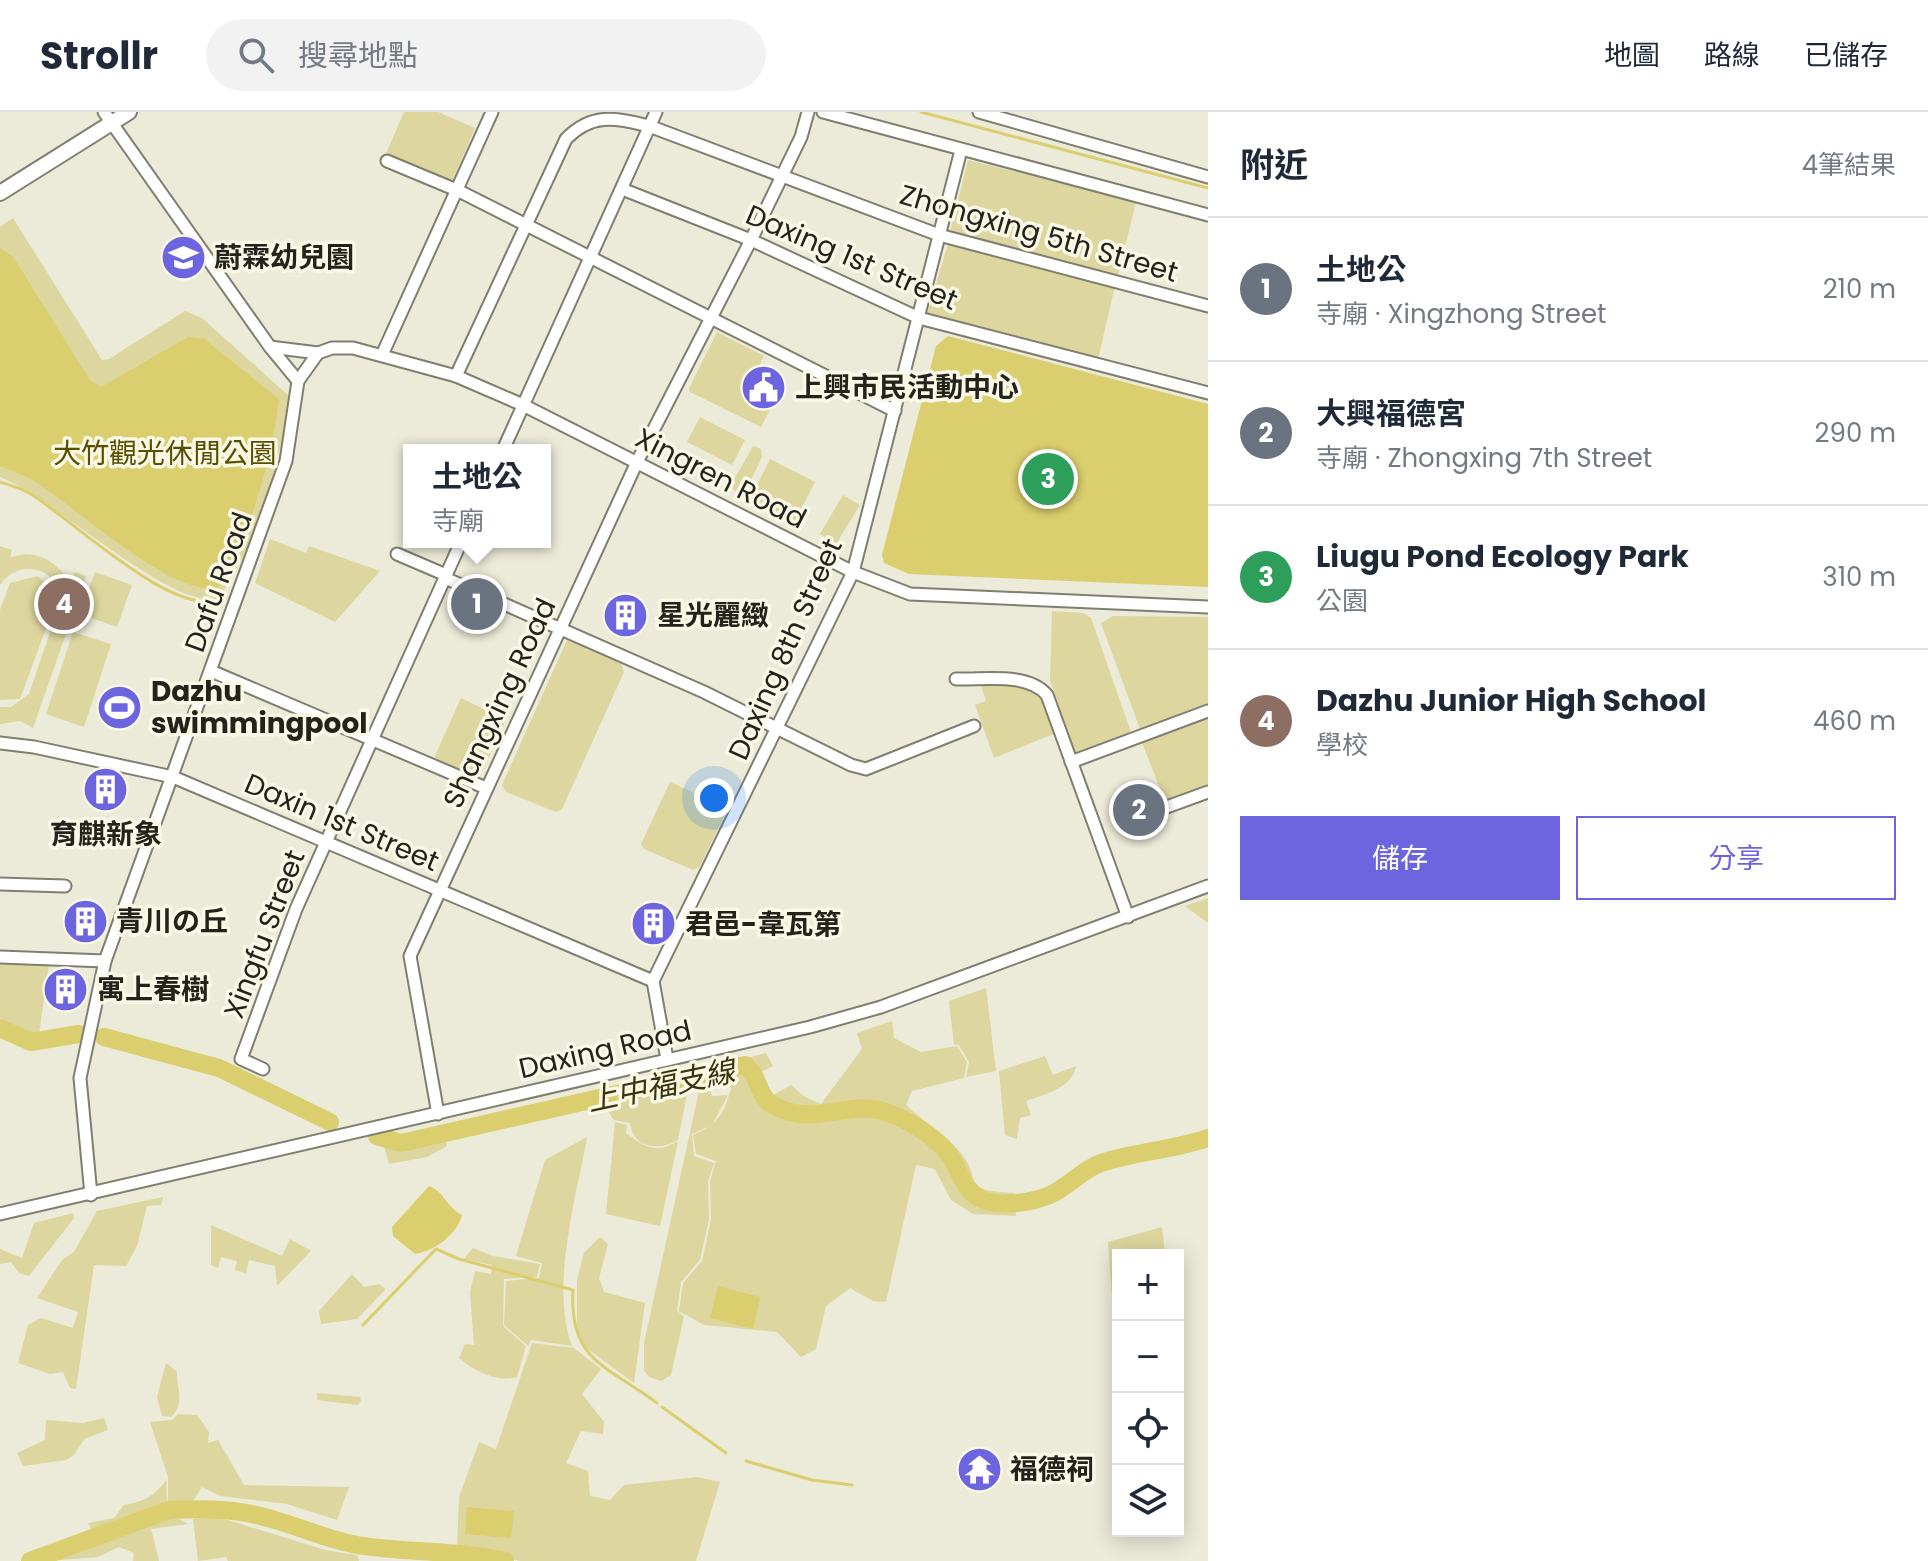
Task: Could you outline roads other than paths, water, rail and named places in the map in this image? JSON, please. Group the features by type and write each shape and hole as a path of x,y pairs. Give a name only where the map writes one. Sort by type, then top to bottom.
{"main road":[{"path":"0,193 108,118 129,112"}],"street":[{"path":"382,355 459,191 492,112"},
{"path":"506,444 656,112"},
{"name":"Shangxing Road","path":"438,1114 410,956 637,462 751,240 801,137 808,112"},
{"path":"823,112 1208,215"},
{"path":"979,112 1208,177"},
{"name":"Zhongxing 5th Street","path":"456,376 566,139 579,124 609,117 649,126 939,235 1208,306"},
{"path":"108,118 270,347 298,381 318,353"},
{"name":"Daxing 8th Street","path":"653,981 853,572 961,150"},
{"path":"387,161 459,191 895,411"},
{"name":"Daxing 1st Street","path":"622,189 751,240 919,318 1208,393"},
{"name":"Xingren Road","path":"270,347 318,353 353,348 456,376 523,405 853,572 910,594 1208,607"},
{"name":"Dafu Road","path":"91,1195 80,1078 105,961 286,461 298,381"},
{"name":"Xingfu Street","path":"263,1069 241,1059 287,931 458,548"},
{"path":"397,554 778,727 851,765 866,769 974,726"},
{"path":"211,671 486,788"},
{"path":"956,679 1038,684 1047,695 1128,917"},
{"path":"1071,762 1208,711"},
{"name":"Daxin 1st Street","path":"0,743 34,747 173,777 653,981"},
{"path":"1164,808 1208,792"},
{"path":"0,884 65,886"},
{"name":"Daxing Road","path":"0,1214 859,1014 1208,886"},
{"path":"0,957 105,961"},
{"path":"653,981 667,1059"}],"waterway":[{"path":"921,112 1208,188"},
{"path":"0,482 29,493 154,583 182,596 206,602 226,597"},
{"path":"0,1028 31,1042 79,1034"},
{"name":"上中福支線","path":"104,1037 219,1068 330,1122"},
{"name":"上中福支線","path":"377,1136 401,1143 745,1065 767,1100 787,1111 817,1114 874,1109 906,1121 947,1152 974,1194 995,1203 1042,1198 1057,1192 1101,1163 1208,1138"},
{"path":"363,1325 436,1249 459,1259 573,1290 573,1314 584,1347 607,1369 657,1403"},
{"path":"662,1407 726,1453"},
{"path":"746,1461 812,1480 852,1485"},
{"path":"30,1561 169,1510 202,1509 256,1515 357,1545 505,1561"}],"place":[{"name":"蔚霖幼兒園","path":"183,257"},
{"name":"上興市民活動中心","path":"764,387"},
{"name":"Liugu Pond Ecology Park","path":"1048,479"},
{"name":"Dazhu Junior High School","path":"64,604"},
{"name":"土地公","path":"477,604"},
{"name":"星光麗緻","path":"626,615"},
{"name":"Dazhu swimmingpool","path":"120,707"},
{"name":"育麒新象","path":"106,789"},
{"name":"大興福德宮","path":"1139,810"},
{"name":"青川の丘","path":"85,921"},
{"name":"君邑-韋瓦第","path":"654,924"},
{"name":"寓上春樹","path":"66,989"},
{"name":"福德祠","path":"979,1469"}],"park label":[{"name":"大竹觀光休閒公園","path":"165,453"}]}
